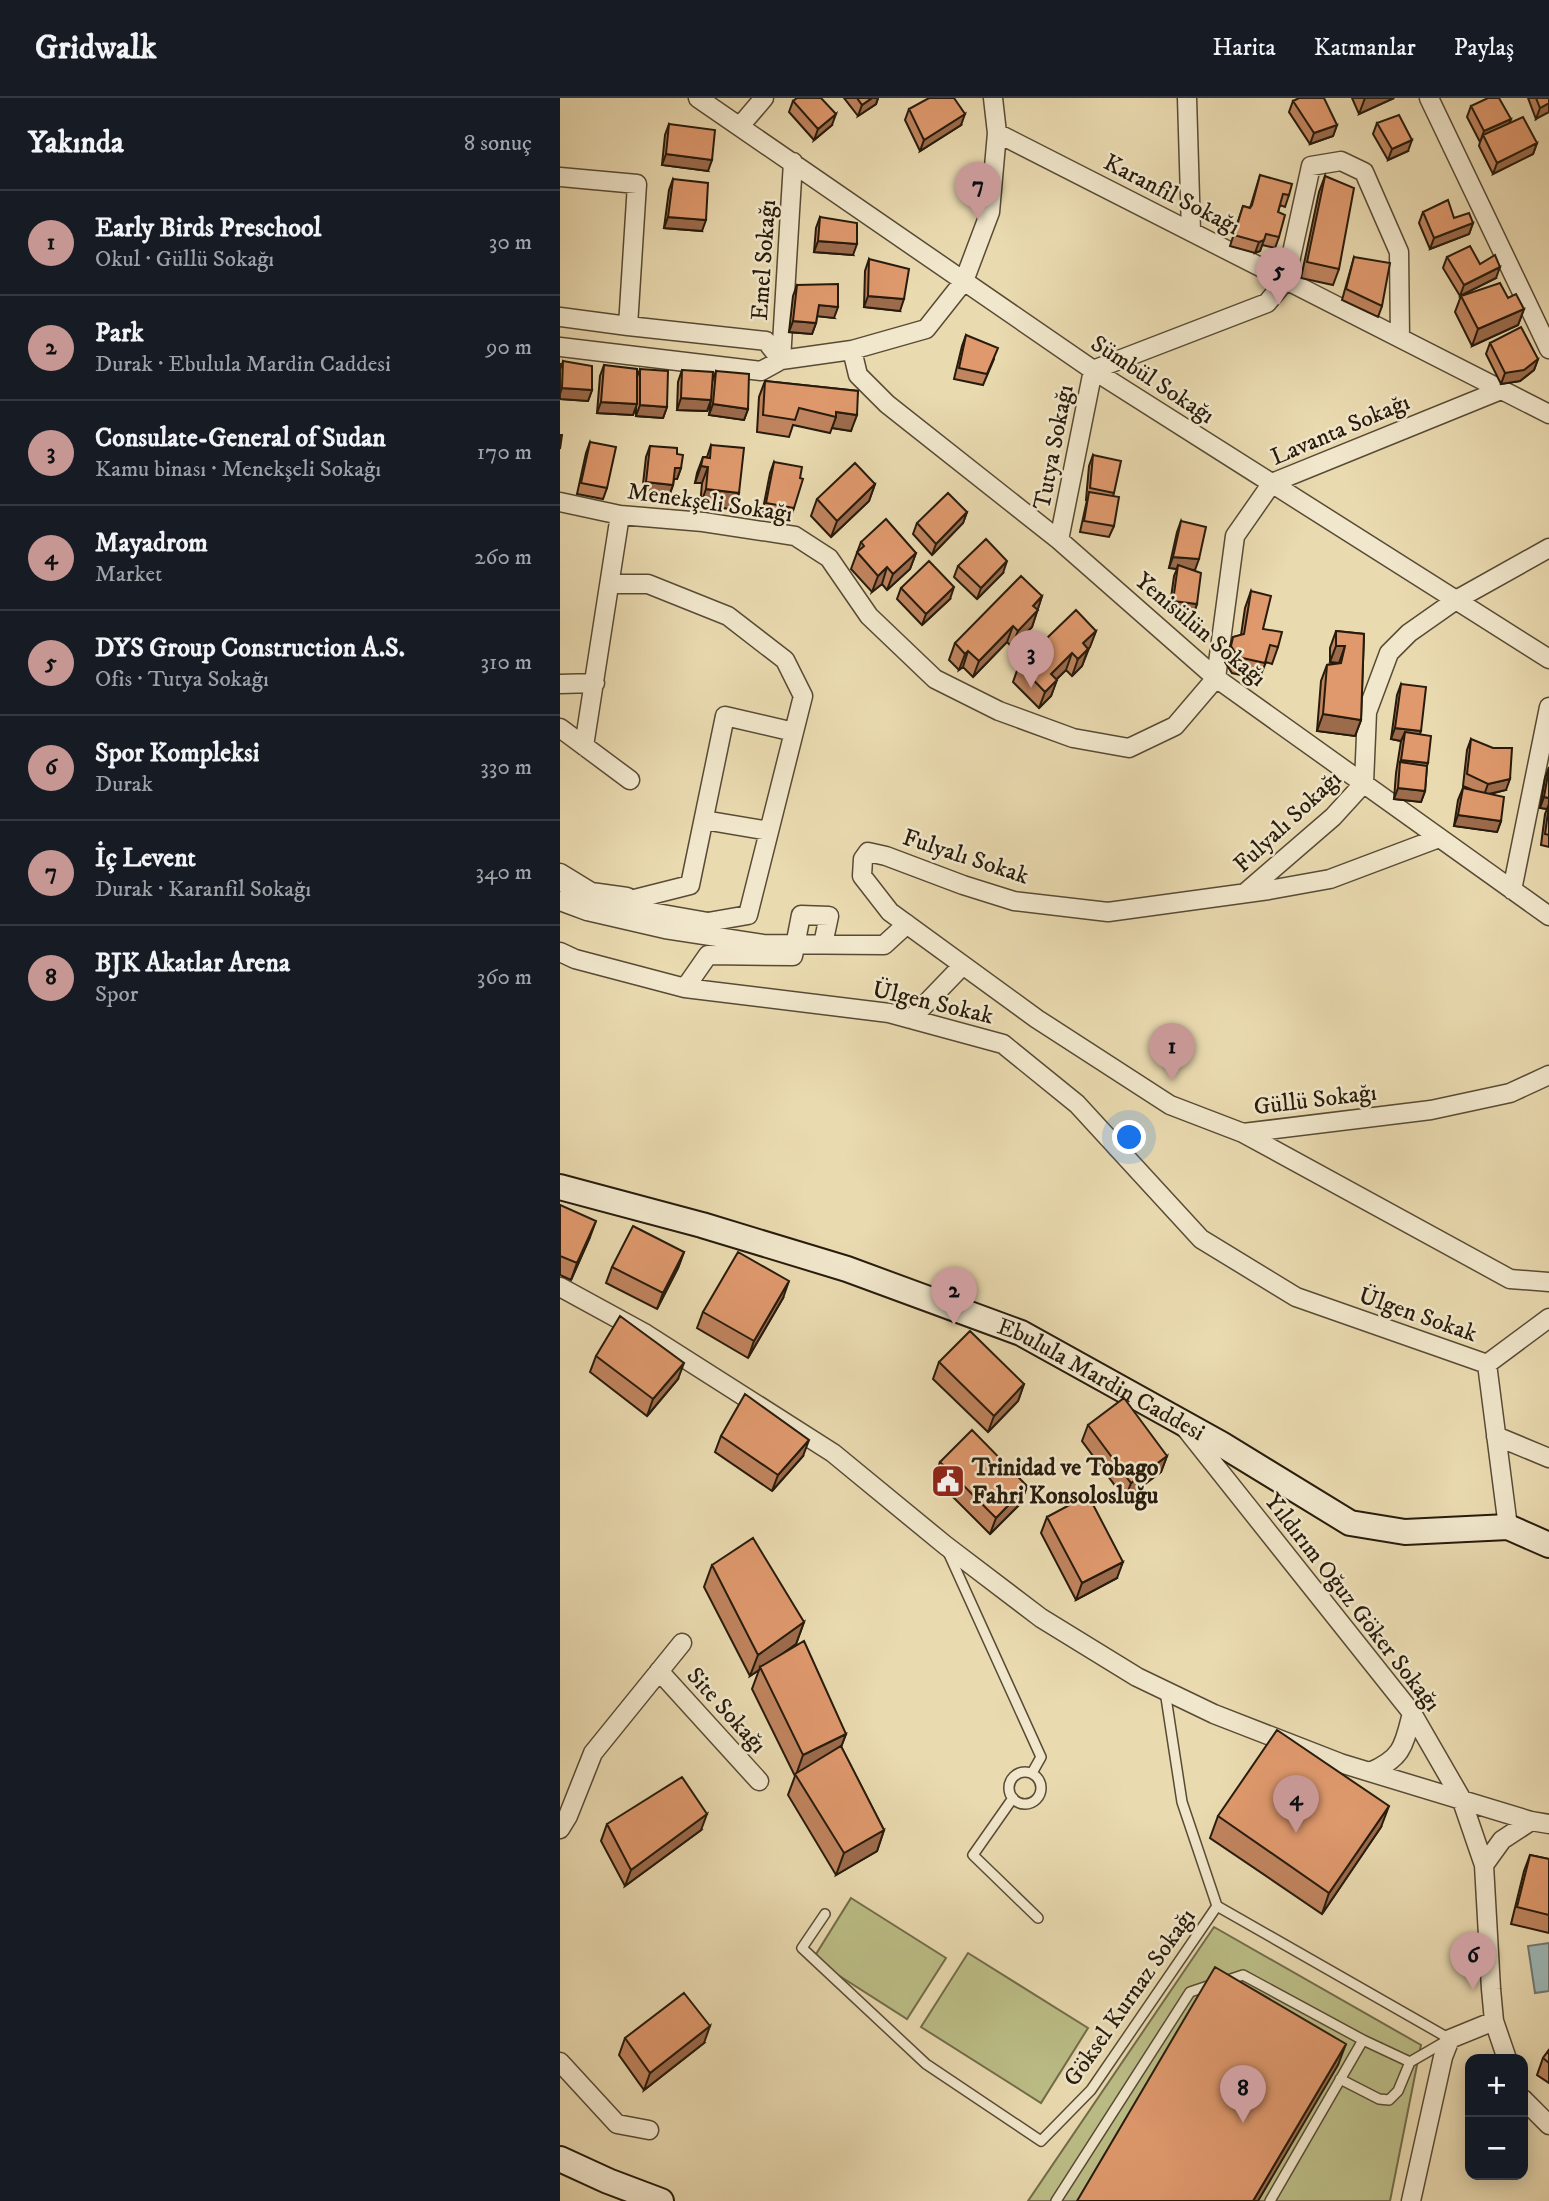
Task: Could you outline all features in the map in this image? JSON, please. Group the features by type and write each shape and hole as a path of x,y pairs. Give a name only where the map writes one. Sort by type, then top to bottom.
{"street":[{"name":"Sümbül Sokağı","path":"698,98 1093,370 1549,659"},
{"path":"740,126 764,98"},
{"path":"560,347 761,371 781,360 852,350 926,329 964,281 990,212 996,133 993,98"},
{"path":"1187,98 1191,231"},
{"path":"1429,98 1549,348"},
{"name":"Karanfil Sokağı","path":"996,133 1549,414"},
{"path":"1286,280 1311,166 1341,161 1364,172 1399,252 1400,338"},
{"name":"Emel Sokağı","path":"781,360 793,162"},
{"path":"560,177 638,184 628,326"},
{"name":"Tutya Sokağı","path":"1059,540 1093,370 1267,303 1286,280"},
{"path":"560,317 766,341 781,360"},
{"name":"Yenisülün Sokağı","path":"852,350 858,375 887,404 1059,540 1216,678 1549,916"},
{"name":"Lavanta Sokağı","path":"1216,678 1235,536 1272,483 1501,390"},
{"name":"Menekşeli Sokağı","path":"560,502 620,515 703,522 795,536 829,558 869,616 935,679 999,711 1073,738 1129,748 1175,726 1216,678"},
{"path":"584,746 620,515"},
{"name":"Fulyalı Sokağı","path":"1245,893 1332,817 1364,783 1367,712 1389,653 1409,634 1455,600 1549,548"},
{"path":"610,584 648,584 728,616 785,660 803,696 748,915 708,922 611,905"},
{"path":"560,684 594,683"},
{"path":"1512,890 1549,707"},
{"path":"587,911 691,885 725,716 794,732"},
{"path":"560,728 630,780"},
{"path":"704,820 769,831"},
{"name":"Fulyalı Sokağı","path":"1245,893 1330,879 1439,838"},
{"name":"Fulyalı Sokak","path":"890,912 862,876 863,859 869,852 1014,901 1108,912 1245,893"},
{"path":"560,874 591,891 637,898"},
{"path":"560,874 587,911"},
{"path":"560,901 587,911 665,929 763,944 884,945 907,924"},
{"name":"Güllü Sokağı","path":"890,912 1037,1018 1170,1105 1243,1133 1431,1110 1549,1084"},
{"path":"685,988 708,956 793,956 801,915 829,916 823,944"},
{"name":"Ülgen Sokak","path":"560,952 575,959 685,988 889,1013 1003,1044 1077,1104 1200,1239 1296,1297 1487,1364"},
{"path":"911,1019 963,965"},
{"name":"Güllü Sokağı","path":"1510,1093 1549,1074"},
{"path":"1243,1133 1510,1279 1549,1282"},
{"name":"Ebulula Mardin Caddesi","path":"560,1187 702,1225 847,1269 1021,1333 1179,1421 1350,1523 1405,1532 1508,1527 1549,1545"},
{"path":"560,1287 646,1334 833,1453 945,1545 1041,1618 1137,1677 1214,1714 1340,1763 1540,1822"},
{"path":"1508,1527 1487,1364 1549,1318"},
{"name":"Yıldırım Oğuz Göker Sokağı","path":"1179,1421 1412,1713 1461,1798 1484,1865 1494,2021 1505,2054"},
{"path":"1496,1436 1549,1458"},
{"path":"560,1829 568,1816 593,1753 682,1643"},
{"name":"Site Sokağı","path":"659,1671 759,1781"},
{"path":"1370,1772 1383,1766 1402,1749 1412,1713"},
{"path":"1484,1865 1502,1840 1540,1822"},
{"path":"1411,2201 1443,2057 1450,2039 1494,2021"},
{"path":"560,2062 617,2124 649,2130"},
{"path":"1528,2104 1549,2125"},
{"path":"560,2159 661,2201"}],"lane":[{"path":"945,1545 1041,1757 1032,1773"},
{"path":"1165,1691 1182,1802 1217,1906"},
{"path":"1024,1771 1032,1773 1041,1781 1041,1793 1034,1802 1023,1804 1013,1798 1009,1790 1010,1782 1016,1774 1024,1771"},
{"path":"1013,1798 973,1855 1038,1918"},
{"name":"Göksel Kurnaz Sokağı","path":"825,1914 802,1948 926,2064 1041,2141 1091,2090 1217,1906 1450,2039"},
{"path":"1056,2201 1190,1992 1243,1975 1363,2040 1410,2062"},
{"path":"1340,2079 1379,2099 1389,2100 1398,2091 1410,2062 1450,2039"},
{"path":"1270,2201 1363,2040"}],"green space":[{"path":"851,1898 946,1958 907,2019 813,1959"},
{"path":"1214,1927 1421,2045 1390,2201 1028,2201"},
{"path":"968,1953 1088,2028 1041,2103 921,2027"}],"water":[{"path":"1549,1943 1549,1991 1535,1993 1528,1946"}],"building":[{"path":"797,98 821,98 836,114 818,129 793,101"},
{"path":"857,98 872,98 862,105"},
{"path":"929,98 954,98 965,114 924,140 909,109"},
{"path":"1299,98 1324,98 1337,125 1314,133 1293,101"},
{"path":"1488,98 1499,98 1511,119 1484,131 1471,106"},
{"path":"1536,98 1549,98 1549,103 1540,108"},
{"path":"1399,115 1412,140 1392,149 1377,123"},
{"path":"1523,117 1537,143 1497,163 1483,135"},
{"path":"669,124 715,130 712,160 666,154"},
{"path":"1260,175 1292,184 1289,195 1283,194 1278,212 1285,215 1279,237 1266,234 1264,240 1259,242 1234,235 1243,206 1250,208 1252,205"},
{"path":"1325,176 1354,188 1339,269 1307,262"},
{"path":"673,179 708,183 706,220 668,217"},
{"path":"1448,200 1454,218 1469,213 1473,223 1434,238 1423,212"},
{"path":"820,217 857,223 857,244 818,241"},
{"path":"1470,246 1480,264 1495,255 1500,267 1464,285 1447,257"},
{"path":"1354,257 1390,263 1382,306 1346,289"},
{"path":"869,259 909,269 904,299 868,296"},
{"path":"1500,283 1508,298 1516,294 1524,309 1478,329 1461,296"},
{"path":"838,284 838,307 819,305 816,323 793,321 797,285"},
{"path":"1521,327 1538,359 1524,370 1505,373 1490,343"},
{"path":"966,335 998,348 987,374 959,368"},
{"path":"563,361 592,366 592,390 562,388"},
{"path":"604,365 637,369 637,404 601,402"},
{"path":"640,369 668,371 667,407 640,405"},
{"path":"682,370 713,372 711,400 681,398"},
{"path":"716,371 749,374 748,409 713,404"},
{"path":"765,381 858,391 857,415 836,412 836,417 799,408 795,420 763,415"},
{"path":"590,442 616,447 607,488 581,483"},
{"path":"711,445 744,448 739,493 706,489 708,467 701,466 703,457 710,458"},
{"path":"650,446 677,448 677,454 683,455 681,468 675,468 673,485 646,482"},
{"path":"1093,455 1121,461 1114,493 1090,488"},
{"path":"774,462 802,467 800,478 803,479 794,508 766,503"},
{"path":"855,463 875,484 837,521 817,499"},
{"path":"1089,492 1119,497 1114,526 1084,521"},
{"path":"948,493 967,512 936,544 917,523"},
{"path":"886,519 916,553 893,574 887,567 878,576 857,552 864,546 861,542"},
{"path":"1181,521 1206,527 1199,559 1173,557"},
{"path":"986,539 1007,561 981,588 958,566"},
{"path":"929,561 954,587 926,614 901,588"},
{"path":"1178,565 1201,573 1197,604 1173,601"},
{"path":"1021,576 1042,596 1033,606 1038,610 1018,631 1013,626 979,661 968,651 965,654 955,643"},
{"path":"1251,591 1271,596 1263,629 1282,632 1278,647 1270,645 1265,663 1238,657 1231,646 1233,637 1244,634"},
{"path":"1076,610 1096,631 1083,643 1088,649 1078,659 1072,653 1051,674 1057,680 1045,692 1019,665"},
{"path":"1336,631 1364,634 1361,720 1323,714 1327,665 1341,663 1345,646 1336,646"},
{"path":"1401,684 1426,687 1421,731 1395,728"},
{"path":"1405,732 1431,736 1428,763 1401,760"},
{"path":"1471,739 1493,748 1512,748 1510,779 1488,784 1467,774"},
{"path":"1400,762 1427,766 1425,791 1398,788"},
{"path":"1549,768 1549,798 1544,797"},
{"path":"1463,788 1504,797 1501,821 1458,815"},
{"path":"1549,805 1549,835 1545,834"},
{"path":"560,1205 596,1221 577,1263 560,1256"},
{"path":"633,1226 684,1252 663,1293 612,1267"},
{"path":"738,1252 789,1281 754,1341 703,1312"},
{"path":"620,1316 684,1363 653,1399 596,1356"},
{"path":"970,1331 1024,1384 994,1416 939,1362"},
{"path":"745,1394 809,1440 778,1475 721,1436"},
{"path":"1124,1398 1167,1456 1131,1483 1088,1425"},
{"path":"972,1430 1027,1486 996,1518 940,1462"},
{"path":"1088,1495 1123,1562 1082,1583 1047,1517"},
{"path":"753,1538 804,1622 758,1655 712,1565"},
{"path":"804,1641 846,1734 803,1755 760,1667"},
{"path":"1277,1730 1389,1806 1329,1893 1218,1816"},
{"path":"841,1746 884,1830 844,1853 795,1774"},
{"path":"682,1777 707,1814 631,1870 607,1824"},
{"path":"1530,1855 1549,1859 1549,1915 1517,1907"},
{"path":"1215,1967 1346,2044 1253,2201 1077,2201"},
{"path":"684,1993 710,2026 650,2073 625,2038"},
{"path":"1549,2050 1549,2063 1543,2058"}],"place":[{"name":"İç Levent","path":"978,220"},
{"name":"DYS Group Construction A.S.","path":"1279,305"},
{"name":"Consulate-General of Sudan","path":"1031,688"},
{"name":"Early Birds Preschool","path":"1172,1081"},
{"name":"Park","path":"954,1325"},
{"name":"Trinidad ve Tobago Fahri Konsolosluğu","path":"948,1481"},
{"name":"Mayadrom","path":"1296,1833"},
{"name":"Spor Kompleksi","path":"1473,1990"},
{"name":"BJK Akatlar Arena","path":"1243,2123"}]}
